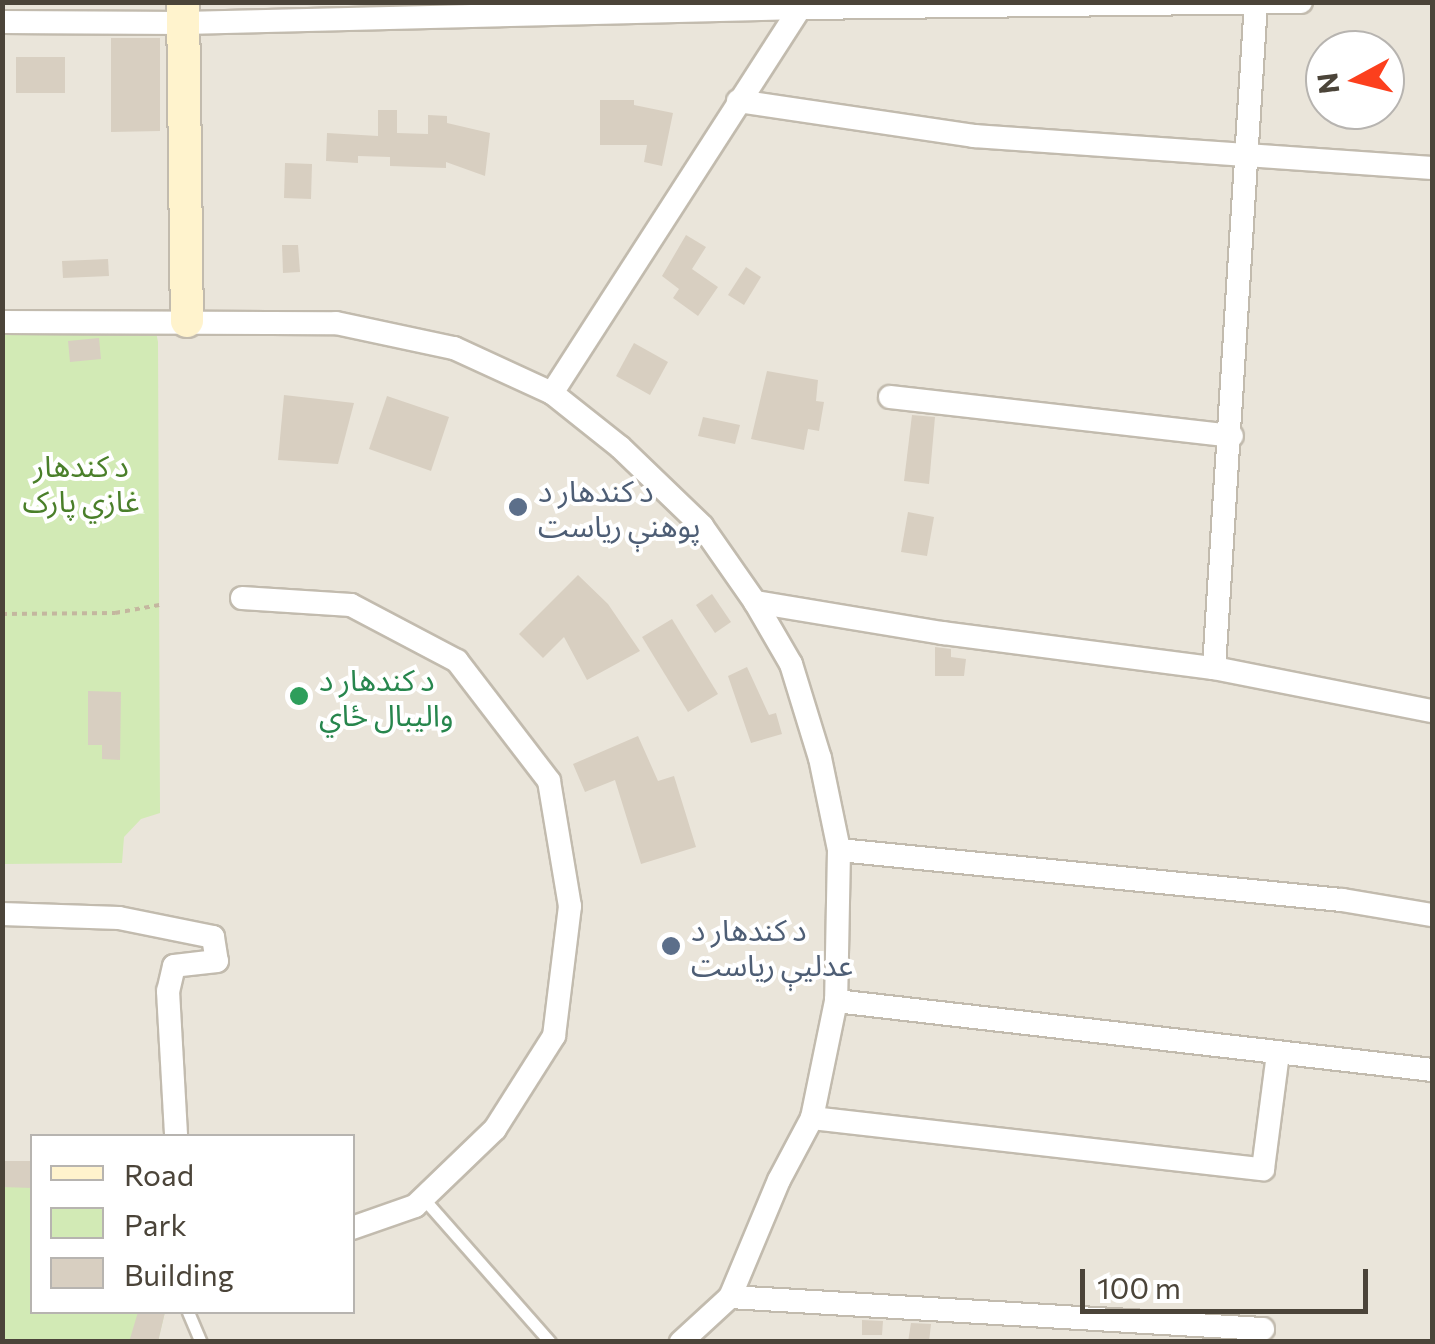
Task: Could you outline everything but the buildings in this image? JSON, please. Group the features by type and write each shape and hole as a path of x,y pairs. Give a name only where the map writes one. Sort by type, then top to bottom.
{"street":[{"path":"2,22 184,13 1301,2"},
{"path":"1214,668 1232,436 1256,3"},
{"path":"552,393 738,101 804,5"},
{"path":"184,13 187,321"},
{"path":"738,101 974,136 1432,168"},
{"path":"2,322 336,322 454,348 552,393 620,447 702,526 755,602 791,664 820,758 839,850 836,1002 812,1118 779,1180 730,1297 681,1342"},
{"path":"890,397 1232,436"},
{"path":"242,598 351,605 457,661 549,781 570,906 554,1036 495,1130 416,1206 355,1227"},
{"path":"755,602 943,633 1214,668 1432,711"},
{"path":"839,850 1342,900 1432,915"},
{"path":"2,914 118,918 212,937 218,960 174,966 168,991 176,1134"},
{"path":"836,1002 1432,1070"},
{"path":"812,1118 1264,1170 1278,1053"},
{"path":"730,1297 1263,1328"}],"lane":[{"path":"424,1198 550,1342"},
{"path":"189,1314 201,1342"}],"path":[{"path":"2,614 115,613 159,605"}],"shaded area":[{"path":"3,3 1432,3 1432,1341 3,1341"}],"green space":[{"name":"د کندهار غازي پارک","path":"2,332 156,332 160,813 141,819 124,837 122,863 3,864"},
{"path":"2,1161 30,1161 30,1314 165,1314 158,1341 3,1341"}],"place":[{"name":"د کندهار د پوهنې رياست","path":"518,507"},
{"name":"د کندهار د واليبال ځاي","path":"299,696"},
{"name":"د کندهار د عدلیې رياست","path":"671,946"}]}
